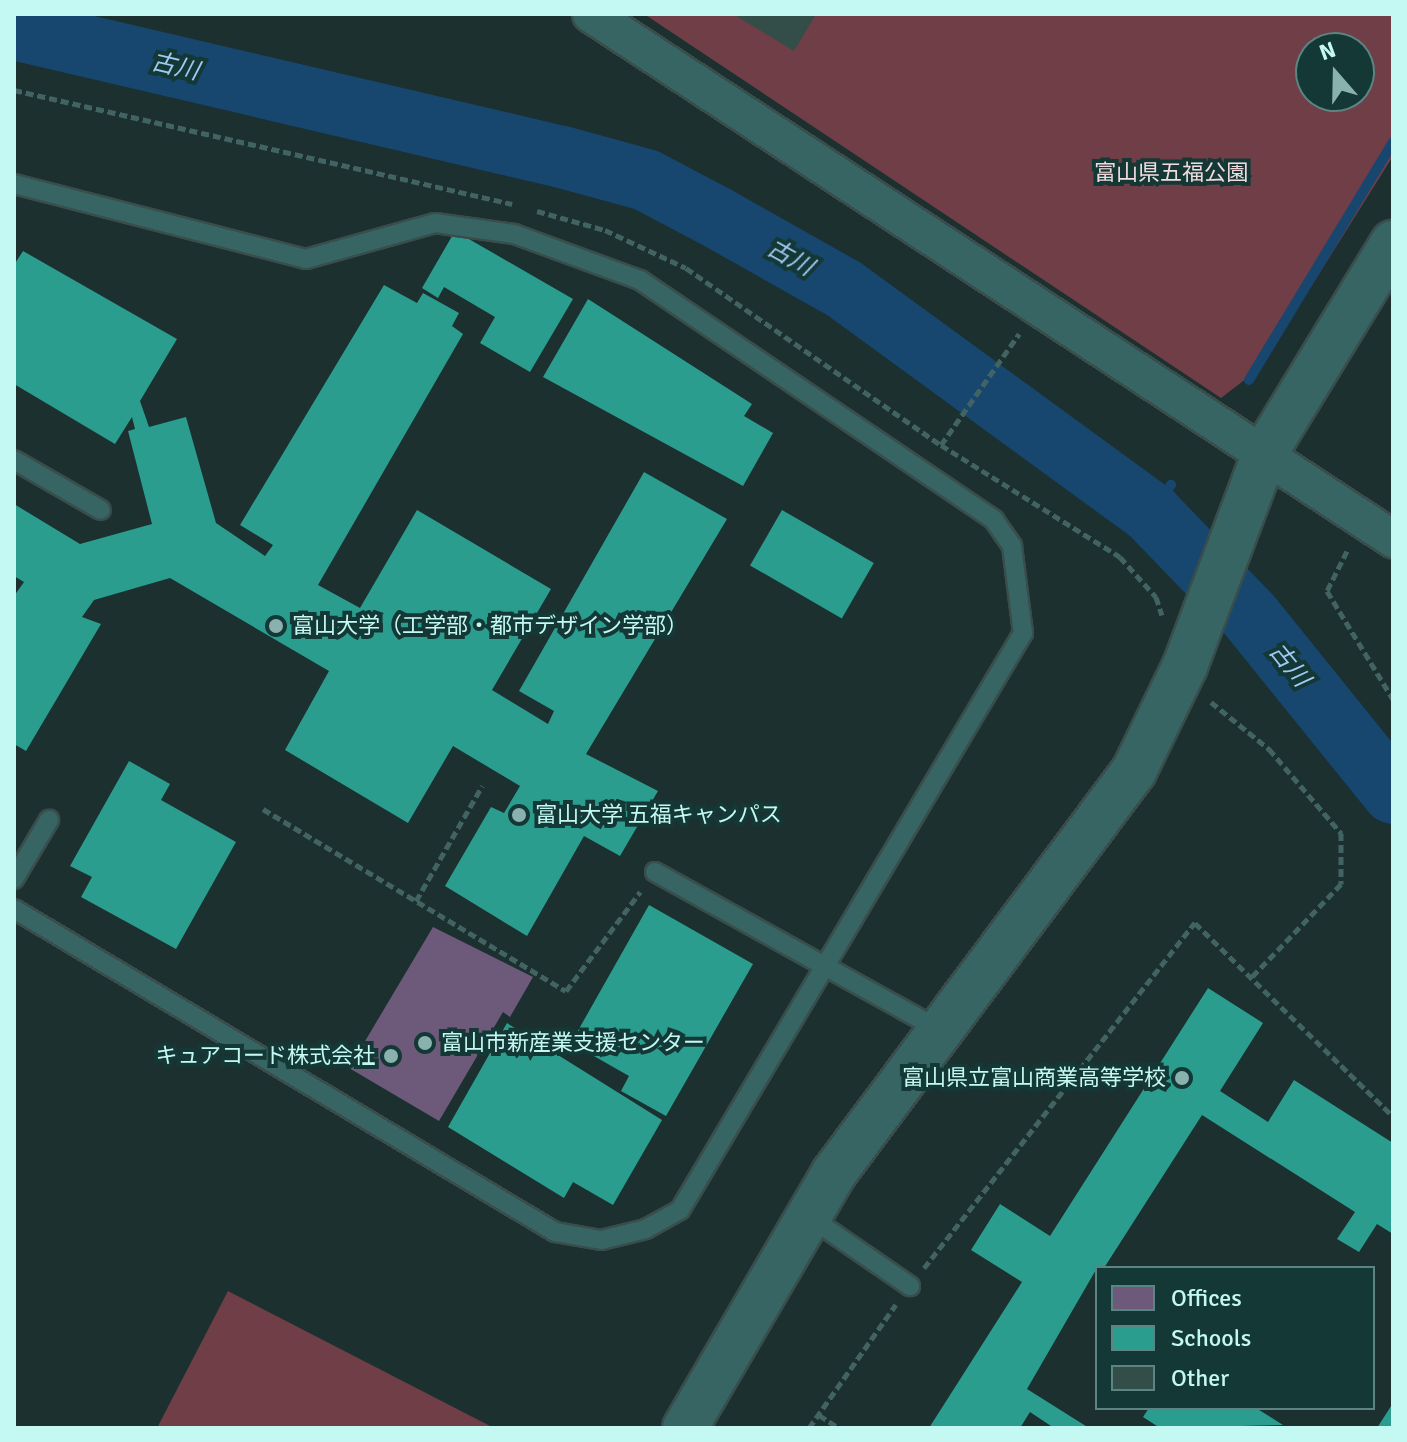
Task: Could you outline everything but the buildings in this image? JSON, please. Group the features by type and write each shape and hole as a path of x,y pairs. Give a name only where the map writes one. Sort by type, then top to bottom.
{"street":[{"path":"591,14 1259,469 1393,539"},
{"path":"685,1428 808,1216 940,1030 1134,771 1195,681 1259,469 1393,243"}],"lane":[{"path":"14,184 306,259 435,223 514,234 640,280 994,520 1012,546 1021,597 1016,653 680,1210 601,1240 555,1232 14,909"},
{"path":"14,460 101,510"},
{"path":"14,879 49,820"},
{"path":"655,872 940,1030"},
{"path":"808,1216 910,1286"}],"path":[{"path":"950,432 1019,334"},
{"path":"941,445 1120,557 1156,597 1165,623"},
{"path":"1352,539 1327,591 1393,699"},
{"path":"1195,681 1269,749 1341,833 1341,884 1251,978"},
{"path":"416,901 482,786"},
{"path":"263,809 566,991 655,872"},
{"path":"809,1428 910,1286 1195,923 1393,1116"},
{"path":"819,1415 839,1428"}],"green space":[{"name":"富山県五福公園","path":"644,14 1393,14 1393,156 1260,368 1221,398"},
{"path":"228,1291 494,1428 157,1428"}],"waterway":[{"name":"古川","path":"14,29 562,157 646,180 718,218 844,289 1152,514 1251,617 1393,793"},
{"path":"1249,380 1393,142"},
{"path":"1152,514 1171,485"}],"place":[{"name":"富山大学（工学部・都市デザイン学部）","path":"276,626"},
{"name":"富山大学 五福キャンパス","path":"519,815"},
{"name":"富山市新産業支援センター","path":"425,1043"},
{"name":"キュアコード株式会社","path":"391,1056"},
{"name":"富山県立富山商業高等学校","path":"1182,1078"}]}
